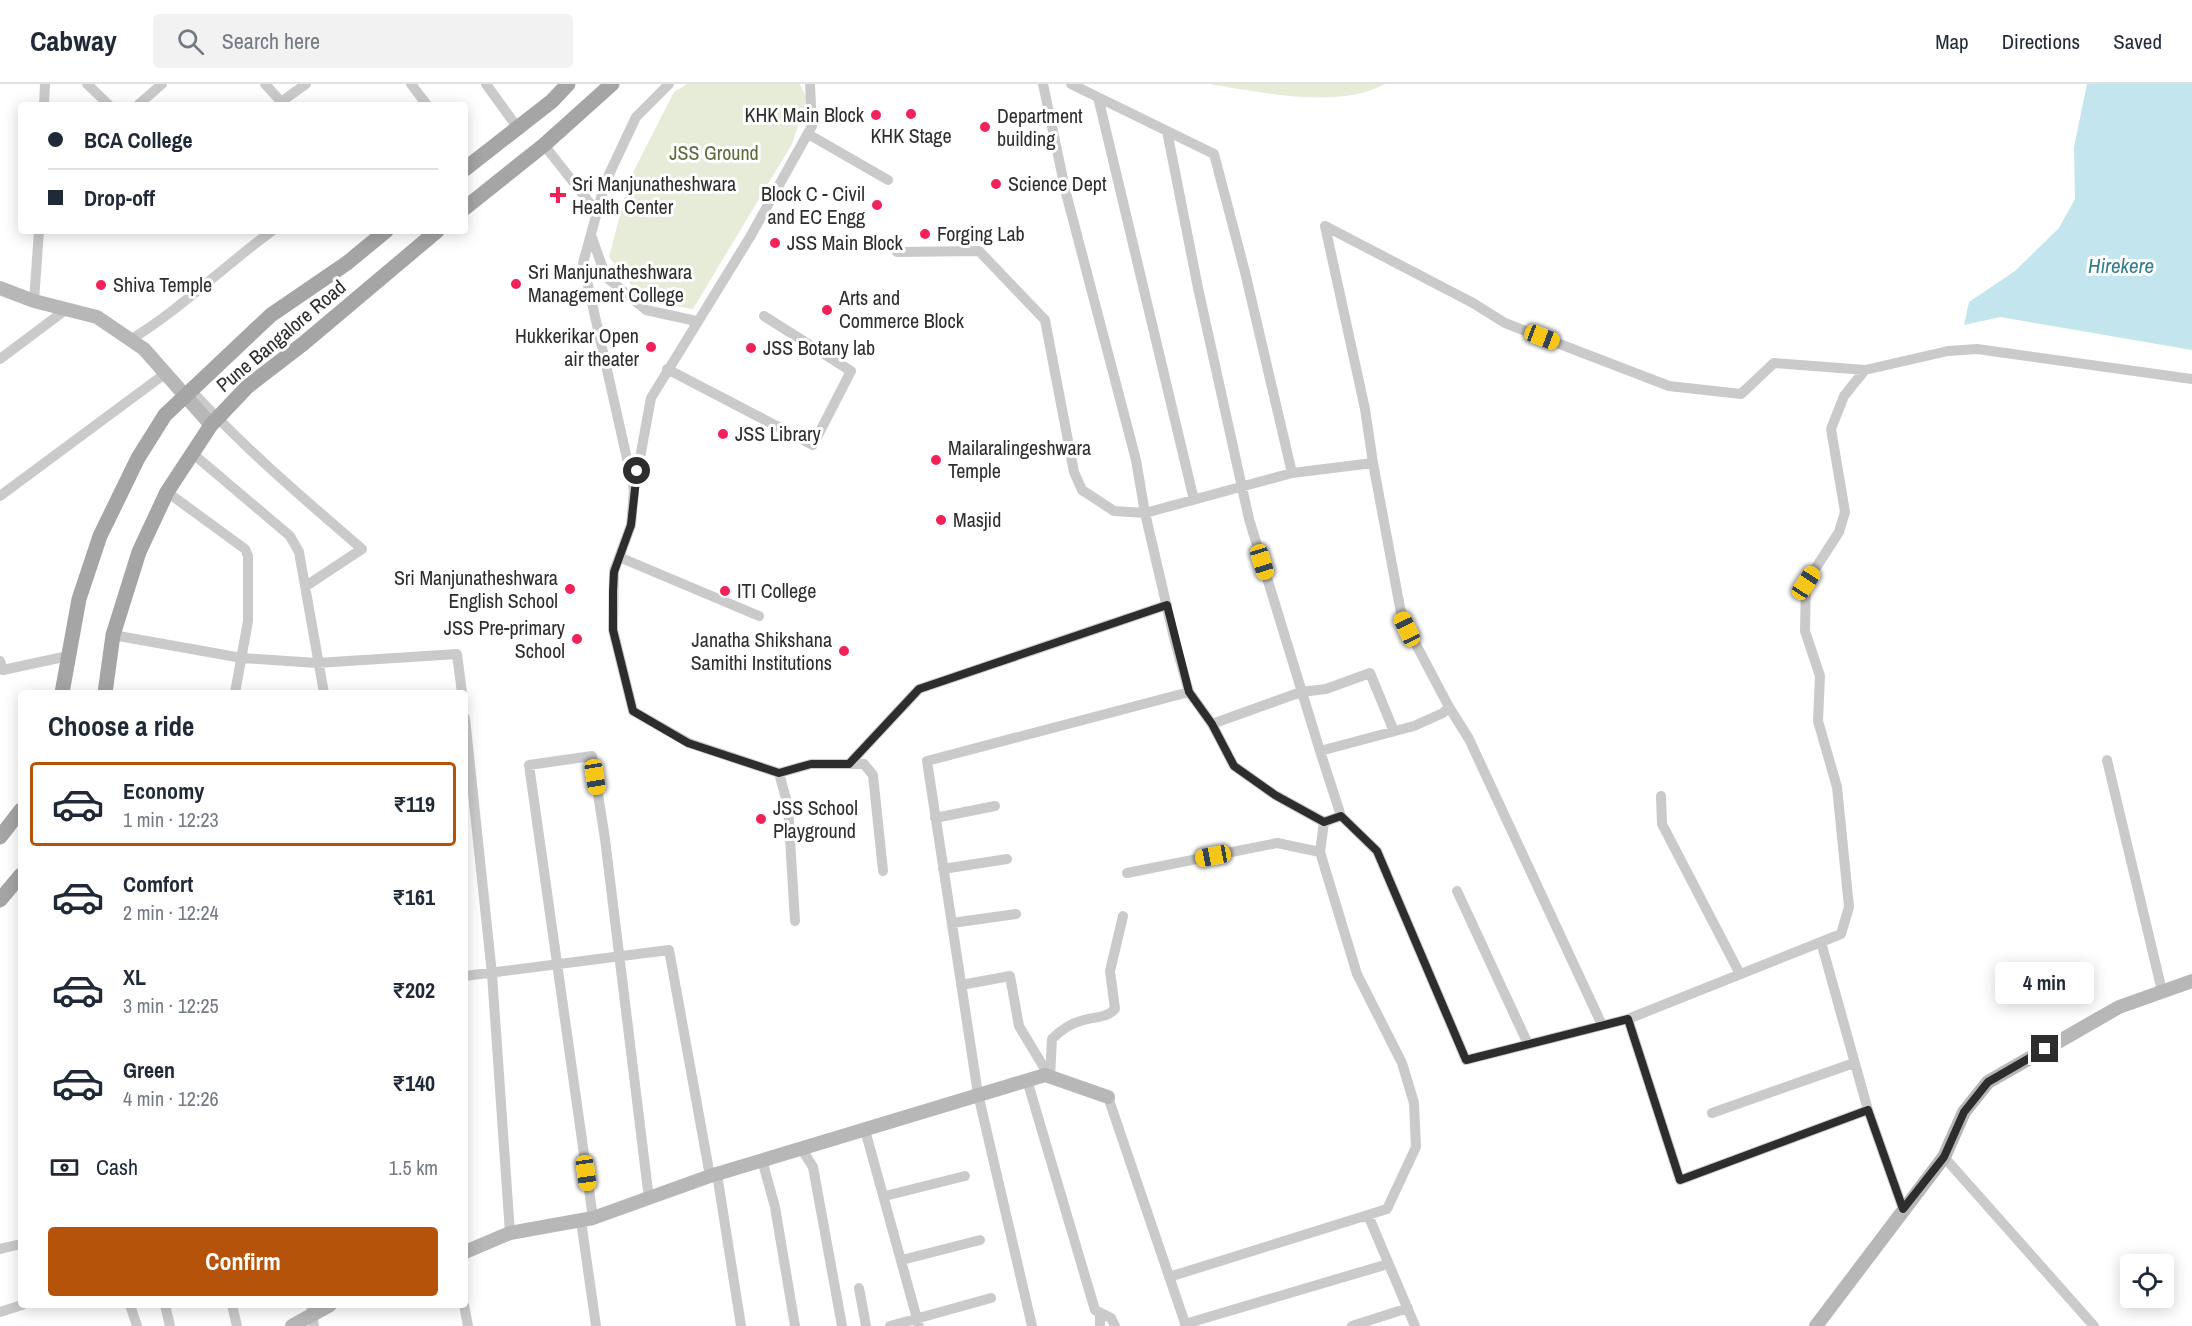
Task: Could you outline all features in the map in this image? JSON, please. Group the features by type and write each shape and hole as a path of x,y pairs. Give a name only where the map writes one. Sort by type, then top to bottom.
{"main road":[{"path":"468,162 517,127 568,84"},
{"path":"468,206 543,145 612,84"},
{"name":"Pune Bangalore Road","path":"62,690 79,599 112,507 165,416 271,315 347,263 382,234"},
{"name":"Pune Bangalore Road","path":"105,690 113,635 139,552 166,492 214,422 247,387 304,343 433,234"},
{"path":"0,837 18,814"},
{"path":"0,900 18,879"}],"street":[{"path":"44,102 45,84"},
{"path":"87,84 106,102"},
{"path":"141,102 162,84"},
{"path":"265,84 281,102"},
{"path":"283,102 306,84"},
{"path":"411,84 425,102"},
{"path":"487,84 517,127"},
{"path":"634,490 583,263 605,183 636,117 669,84"},
{"path":"810,84 812,126 808,134 750,237 696,321 651,398 634,490 631,525 614,572 613,630 633,711 688,743 779,773 811,764 864,764 873,775 883,871"},
{"path":"1043,84 1066,193 1136,460 1145,513 1189,692 1212,724 1234,766 1275,795 1324,822 1341,816"},
{"path":"1071,84 1214,154 1245,272 1292,473"},
{"path":"1098,97 1194,500"},
{"path":"1167,131 1198,288 1242,488 1301,692 1341,816 1377,851 1466,1060 1628,1019 1841,934 1849,907 1837,787 1818,721 1820,676 1805,631 1806,583 1839,531 1845,512 1831,429 1844,396 1865,370"},
{"path":"808,134 888,180"},
{"path":"543,145 597,212"},
{"path":"1602,1025 1469,739 1402,618 1365,409 1325,226 1473,303 1505,323 1669,386 1741,394 1774,363 1865,370 1948,351 1977,349 2192,379"},
{"path":"34,301 39,234"},
{"path":"130,340 161,322 203,285 268,234"},
{"path":"591,235 606,277 646,310 696,321"},
{"path":"897,252 979,252 1019,290 1046,320 1074,472 1082,490 1114,511 1145,513 1292,473 1373,463"},
{"path":"0,288 34,301 97,317 144,349 214,422 362,549 306,586"},
{"path":"0,359 68,308"},
{"path":"667,369 813,445 850,371 764,316"},
{"path":"0,496 165,373"},
{"path":"192,453 290,536 299,552 323,690"},
{"path":"166,492 245,549 248,556 249,595 242,658 236,690"},
{"path":"619,557 759,616"},
{"path":"849,764 919,689 1167,605"},
{"path":"113,635 242,658 317,663 457,654 462,690"},
{"path":"0,661 3,670 68,656"},
{"path":"1212,724 1301,692 1326,688 1370,673 1393,729"},
{"path":"1032,1326 978,1094 927,761 1189,692"},
{"path":"1320,751 1364,741 1393,729 1414,726 1443,713 1449,706"},
{"path":"468,752 492,974 510,1233"},
{"path":"596,1326 587,1220 559,966 528,765 592,756 620,955 649,1199"},
{"path":"2107,760 2163,991"},
{"path":"779,773 788,806 795,921"},
{"path":"1661,796 1662,824 1740,974"},
{"path":"935,818 995,806"},
{"path":"1169,1277 1387,1209 1416,1147 1414,1103 1402,1063 1357,975 1320,852 1324,822"},
{"path":"1127,873 1277,843 1320,852"},
{"path":"943,868 1007,859"},
{"path":"1457,891 1528,1044"},
{"path":"952,923 1016,914"},
{"path":"1050,1077 1052,1039 1061,1029 1083,1020 1107,1017 1115,1009 1110,971 1123,916"},
{"path":"1821,942 1868,1110 1903,1209"},
{"path":"468,976 559,966 620,955 669,950 714,1175 741,1326"},
{"path":"961,985 1010,976 1019,1026 1050,1077"},
{"path":"1816,1326 1944,1157 1964,1112 1988,1082 2119,1007 2192,981"},
{"path":"1628,1019 1680,1180 1868,1110"},
{"path":"1712,1113 1854,1063"},
{"path":"468,1251 510,1233 587,1220 714,1175 1045,1075 1108,1097 1186,1325 1388,1264"},
{"path":"1027,1080 1095,1310 1111,1318 1115,1326"},
{"path":"865,1130 885,1196 918,1323"},
{"path":"801,1148 813,1167 842,1326"},
{"path":"1944,1157 2094,1326"},
{"path":"762,1160 776,1207 795,1326"},
{"path":"885,1196 965,1176"},
{"path":"1368,1215 1415,1326"},
{"path":"902,1260 980,1240"},
{"path":"0,1250 18,1245"},
{"path":"859,1288 866,1326"},
{"path":"891,1326 918,1323 991,1298"},
{"path":"0,1312 18,1306"},
{"path":"131,1308 137,1326"},
{"path":"166,1308 170,1326"},
{"path":"233,1308 237,1326"},
{"path":"465,1308 468,1326"},
{"path":"1352,1326 1407,1308"},
{"path":"1100,1314 1100,1326"},
{"path":"292,1326 312,1315"}],"green space":[{"name":"JSS Ground","path":"687,84 800,84 807,99 792,144 693,309 644,301 609,257 629,180 674,92"},
{"path":"1209,84 1385,84 1366,92 1322,98 1298,97"}],"water":[{"name":"Hirekere","path":"2087,84 2192,84 2192,350 2000,317 1964,325 1969,302 2015,271 2059,228 2075,199 2074,147"}],"place":[{"name":"KHK Stage","path":"911,114"},
{"name":"KHK Main Block","path":"876,115"},
{"name":"Department building","path":"985,127"},
{"name":"Science Dept","path":"996,184"},
{"name":"Sri Manjunatheshwara Health Center","path":"558,195"},
{"name":"Block C - Civil and EC Engg","path":"877,205"},
{"name":"Forging Lab","path":"925,234"},
{"name":"JSS Main Block","path":"775,243"},
{"name":"Sri Manjunatheshwara Management College","path":"516,284"},
{"name":"Shiva Temple","path":"101,285"},
{"name":"Arts and Commerce Block","path":"827,310"},
{"name":"Hukkerikar Open air theater","path":"651,347"},
{"name":"JSS Botany lab","path":"751,348"},
{"name":"JSS Library","path":"723,434"},
{"name":"Mailaralingeshwara Temple","path":"936,460"},
{"name":"Masjid","path":"941,520"},
{"name":"Sri Manjunatheshwara English School","path":"570,589"},
{"name":"ITI College","path":"725,591"},
{"name":"JSS Pre-primary School","path":"577,639"},
{"name":"Janatha Shikshana Samithi Institutions","path":"844,651"},
{"name":"JSS School Playground","path":"761,819"}],"route":[{"path":"637,471 631,525 614,572 613,591 613,630 633,711 688,743 779,773 811,764 849,764 919,689 1167,605 1189,692 1212,724 1234,766 1275,795 1324,822 1341,816 1377,851 1466,1060 1628,1019 1680,1180 1868,1110 1903,1209 1944,1157 1964,1112 1988,1082 2045,1049"}]}
